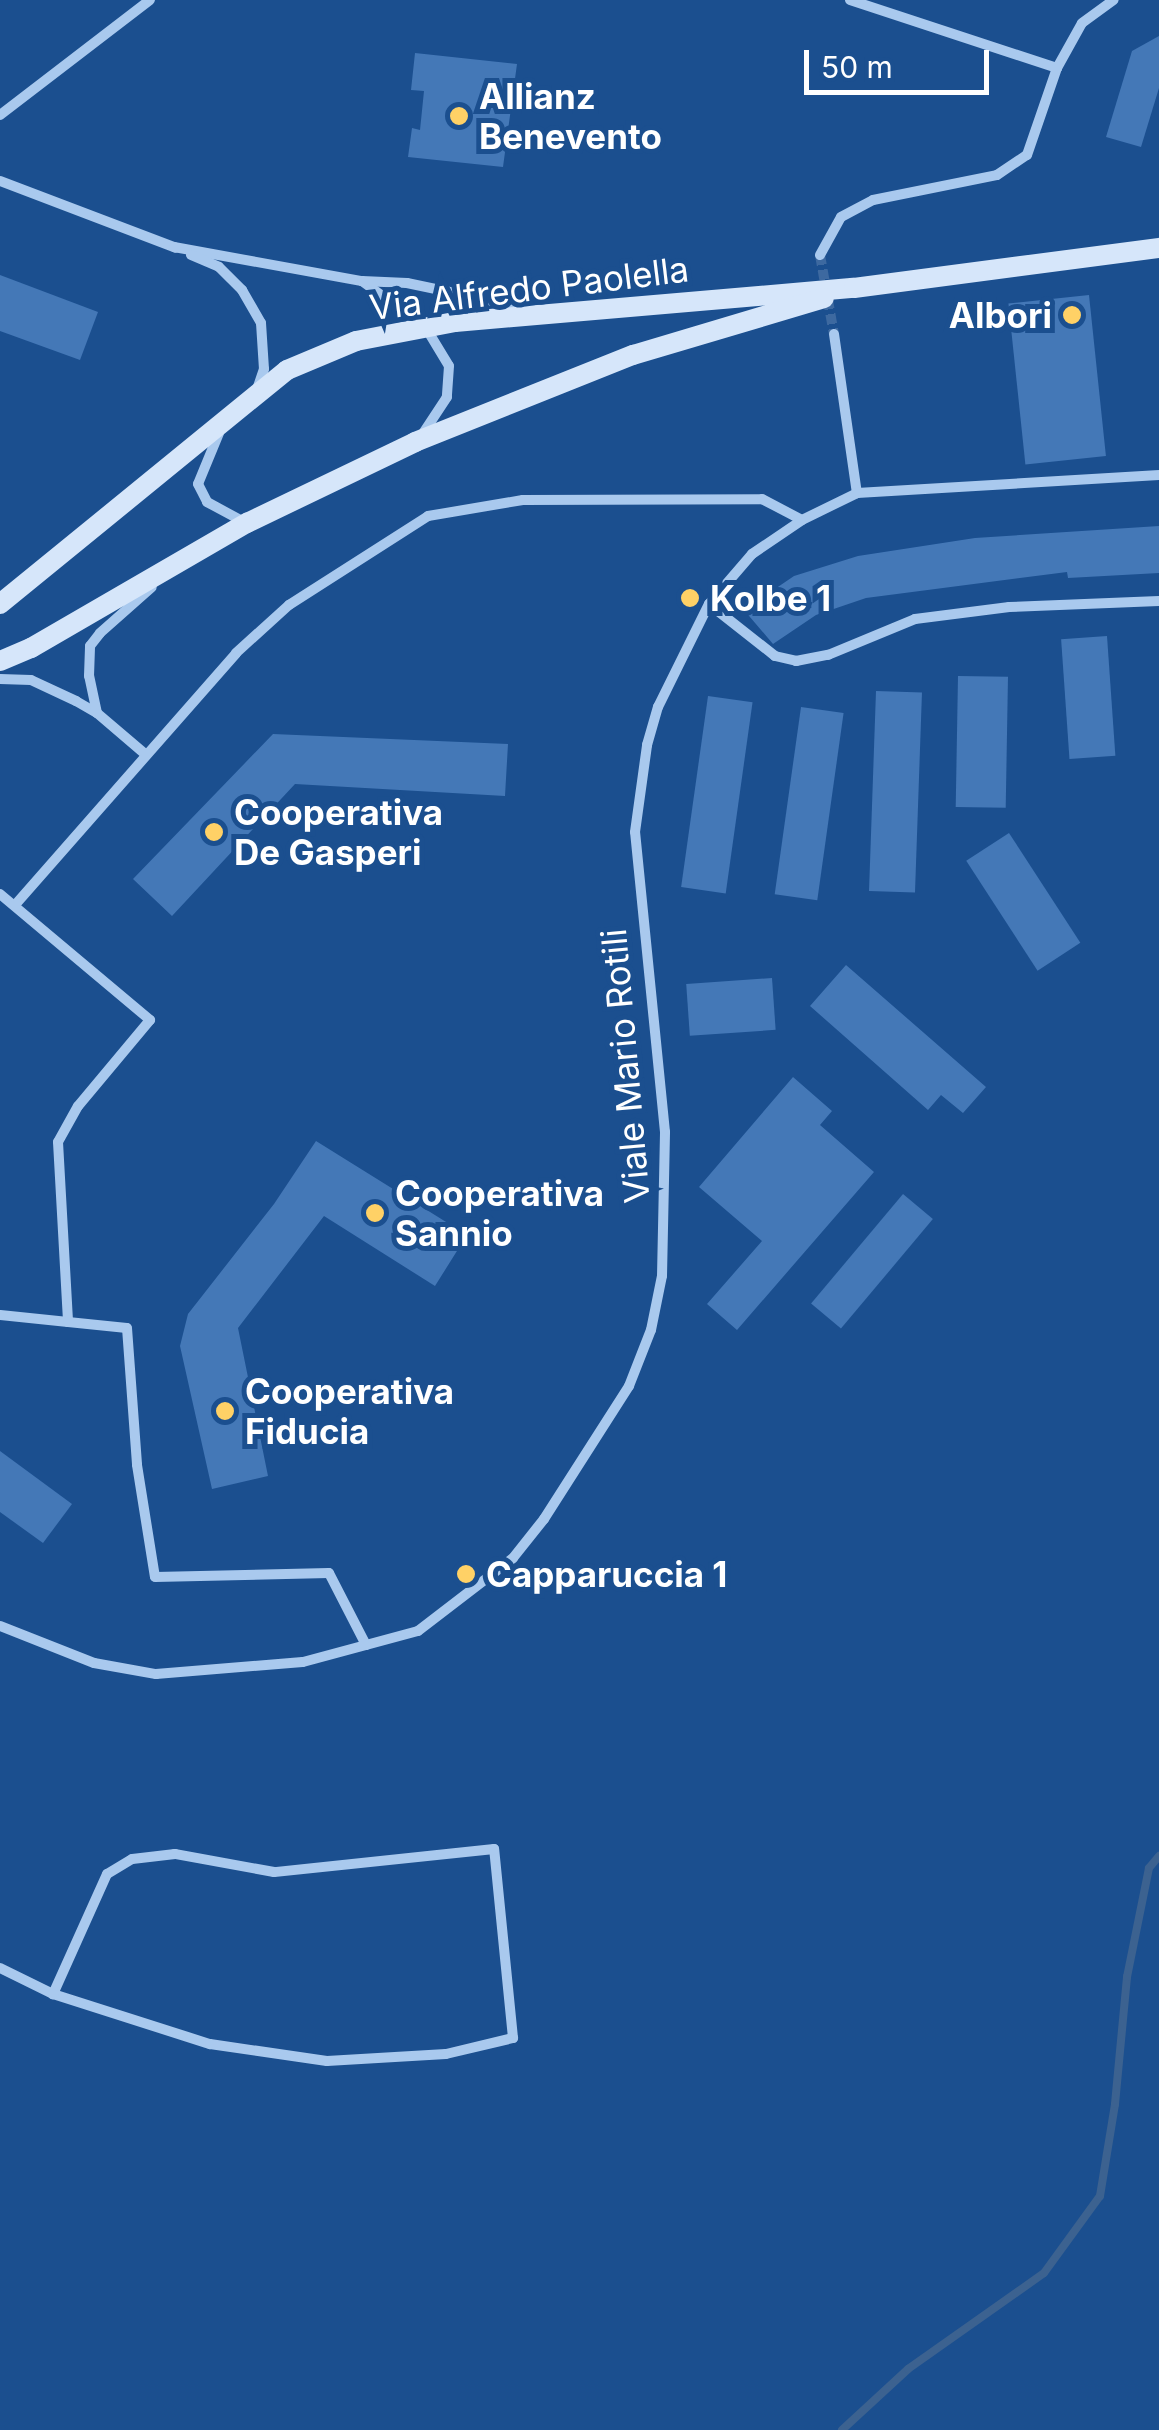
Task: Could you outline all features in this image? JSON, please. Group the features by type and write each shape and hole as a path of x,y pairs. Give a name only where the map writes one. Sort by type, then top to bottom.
{"main road":[{"name":"Via Alfredo Paolella","path":"0,604 287,370 327,350 426,328 854,288 1159,248"},
{"name":"Via Alfredo Paolella","path":"0,661 31,648 247,523 415,442 632,355 854,288"}],"street":[{"path":"850,0 1057,68"},
{"path":"820,255 841,217 873,200 998,175 1027,155 1057,68 1082,23 1114,0"},
{"path":"0,114 148,1"},
{"path":"0,181 218,267 242,290 261,323 264,369 253,400"},
{"path":"174,247 362,280 407,284 557,314"},
{"path":"362,280 426,328 448,366 447,397 439,416 415,442"},
{"path":"834,334 856,493"},
{"path":"224,423 198,484 207,502 247,523"},
{"name":"Viale Mario Rotili","path":"0,1626 94,1663 156,1674 303,1662 418,1631 514,1558 629,1386 651,1330 662,1276 664,1132 635,832 647,746 658,707 709,604 752,554 802,520 856,493 1159,475"},
{"path":"15,905 236,653 289,604 428,516 523,500 762,499 802,520"},
{"path":"97,712 89,676 90,646 100,632 185,558"},
{"path":"709,604 775,656 796,661 828,656 915,619 1008,607 1159,601"},
{"path":"0,680 31,680 97,712 145,754"},
{"path":"0,894 150,1020 78,1106 58,1142 68,1322"},
{"path":"0,1315 127,1328 137,1464 154,1577 328,1573 366,1646"},
{"path":"0,1968 53,1994 210,2044 327,2061 446,2054 513,2038 494,1849 274,1872 175,1854 132,1859 108,1874 53,1994"}],"building":[{"path":"1159,36 1159,88 1141,147 1106,137 1132,51"},
{"name":"Allianz Benevento","path":"415,53 517,64 503,167 408,157 412,128 420,130 424,91 411,90"},
{"path":"0,275 98,312 80,360 0,331"},
{"path":"1089,295 1106,456 1025,465 1008,303"},
{"path":"1159,526 1159,573 1068,578 1067,572 866,598 816,615 773,644 744,610 794,576 858,556 975,538"},
{"path":"1107,636 1115,756 1069,759 1061,639"},
{"path":"958,676 1008,677 1006,808 956,807"},
{"path":"876,691 922,693 915,892 869,891"},
{"path":"708,696 753,702 726,893 681,887"},
{"path":"801,707 844,713 817,900 775,894"},
{"name":"Cooperativa De Gasperi","path":"273,734 508,744 505,796 295,784 172,916 133,879"},
{"path":"1009,833 1080,943 1038,971 966,861"},
{"path":"846,965 986,1087 963,1113 941,1095 928,1110 810,1006"},
{"path":"772,978 776,1030 690,1036 686,984"},
{"path":"793,1077 832,1111 820,1125 874,1172 737,1330 707,1304 762,1241 699,1187"},
{"path":"316,1141 467,1235 435,1286 324,1216 238,1328 268,1476 212,1489 180,1346 188,1314 274,1204"},
{"path":"903,1194 933,1219 841,1329 811,1304"},
{"path":"0,1451 72,1504 43,1543 0,1512"}],"waterway":[{"path":"842,2430 908,2369 1044,2273 1100,2196 1115,2104 1127,1977 1149,1868 1159,1856"}],"tunnel":[{"path":"820,255 834,334"}],"place":[{"name":"Allianz Benevento","path":"459,116"},
{"name":"Albori","path":"1072,315"},
{"name":"Kolbe 1","path":"690,598"},
{"name":"Cooperativa De Gasperi","path":"214,832"},
{"name":"Cooperativa Sannio","path":"375,1213"},
{"name":"Cooperativa Fiducia","path":"225,1411"},
{"name":"Capparuccia 1","path":"466,1574"}]}
